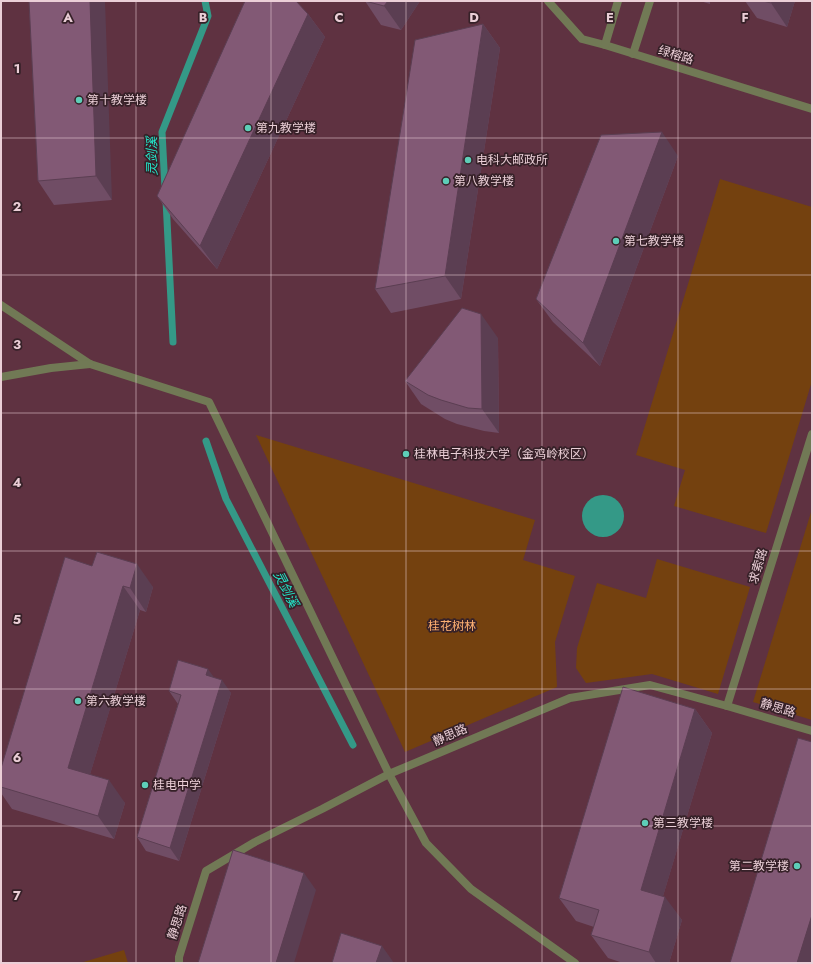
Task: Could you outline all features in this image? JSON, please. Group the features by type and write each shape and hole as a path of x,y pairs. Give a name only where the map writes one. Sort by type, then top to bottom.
{"lane":[{"name":"绿榕路","path":"548,1 582,39 812,109"},
{"path":"604,45 618,1"},
{"path":"633,54 650,1"},
{"path":"1,305 90,364 209,402 389,774 426,843 471,889 575,963"},
{"path":"1,377 50,368 90,364"},
{"name":"求索路","path":"727,706 812,434"},
{"name":"静思路","path":"179,963 179,957 206,871 255,842 389,774 570,698 650,684 812,731"}],"green space":[{"path":"720,179 812,207 812,381 766,533 674,506 685,470 636,455"},
{"name":"桂花树林","path":"256,435 535,520 523,560 575,576 555,642 557,687 405,752"},
{"path":"812,509 812,720 753,702"},
{"path":"657,559 750,587 718,694 652,674 586,683 576,668 577,648 597,583 646,598"},
{"path":"124,950 128,963 80,963"}],"shaded area":[{"path":"599,495 607,495 618,501 624,512 624,520 618,531 607,537 599,537 588,531 582,520 582,512 588,501"}],"building":[{"name":"第十教学楼","path":"29,1 90,1 96,176 38,181"},
{"path":"245,1 296,1 308,14 200,246 157,196"},
{"path":"365,1 388,1 384,6"},
{"name":"第八教学楼","path":"483,24 445,276 375,289 415,40"},
{"path":"662,132 583,343 536,299 601,135"},
{"path":"462,308 481,314 482,409 468,408 441,400 428,395 405,381"},
{"name":"第六教学楼","path":"97,552 137,564 130,588 123,586 68,768 109,780 98,816 1,787 1,768 65,557 92,566"},
{"path":"178,660 208,669 206,675 222,680 170,848 137,837 181,695 169,691"},
{"name":"第三教学楼","path":"623,687 695,709 641,890 665,897 649,952 591,935 599,910 559,898"},
{"path":"798,738 812,742 812,915 797,963 730,963"},
{"path":"233,850 304,873 276,963 198,963"},
{"path":"341,933 382,946 376,963 332,963"}],"waterway":[{"name":"灵剑溪","path":"165,188 162,132 208,16 205,1"},
{"name":"灵剑溪","path":"166,200 173,342"},
{"name":"灵剑溪","path":"206,441 226,499 353,745"}],"place":[{"name":"第十教学楼","path":"79,100"},
{"name":"第九教学楼","path":"248,128"},
{"name":"电科大邮政所","path":"468,160"},
{"name":"第八教学楼","path":"446,181"},
{"name":"第七教学楼","path":"616,241"},
{"name":"桂林电子科技大学（金鸡岭校区）","path":"406,454"},
{"name":"第六教学楼","path":"78,701"},
{"name":"桂电中学","path":"145,785"},
{"name":"第三教学楼","path":"645,823"},
{"name":"第二教学楼","path":"797,866"}]}
